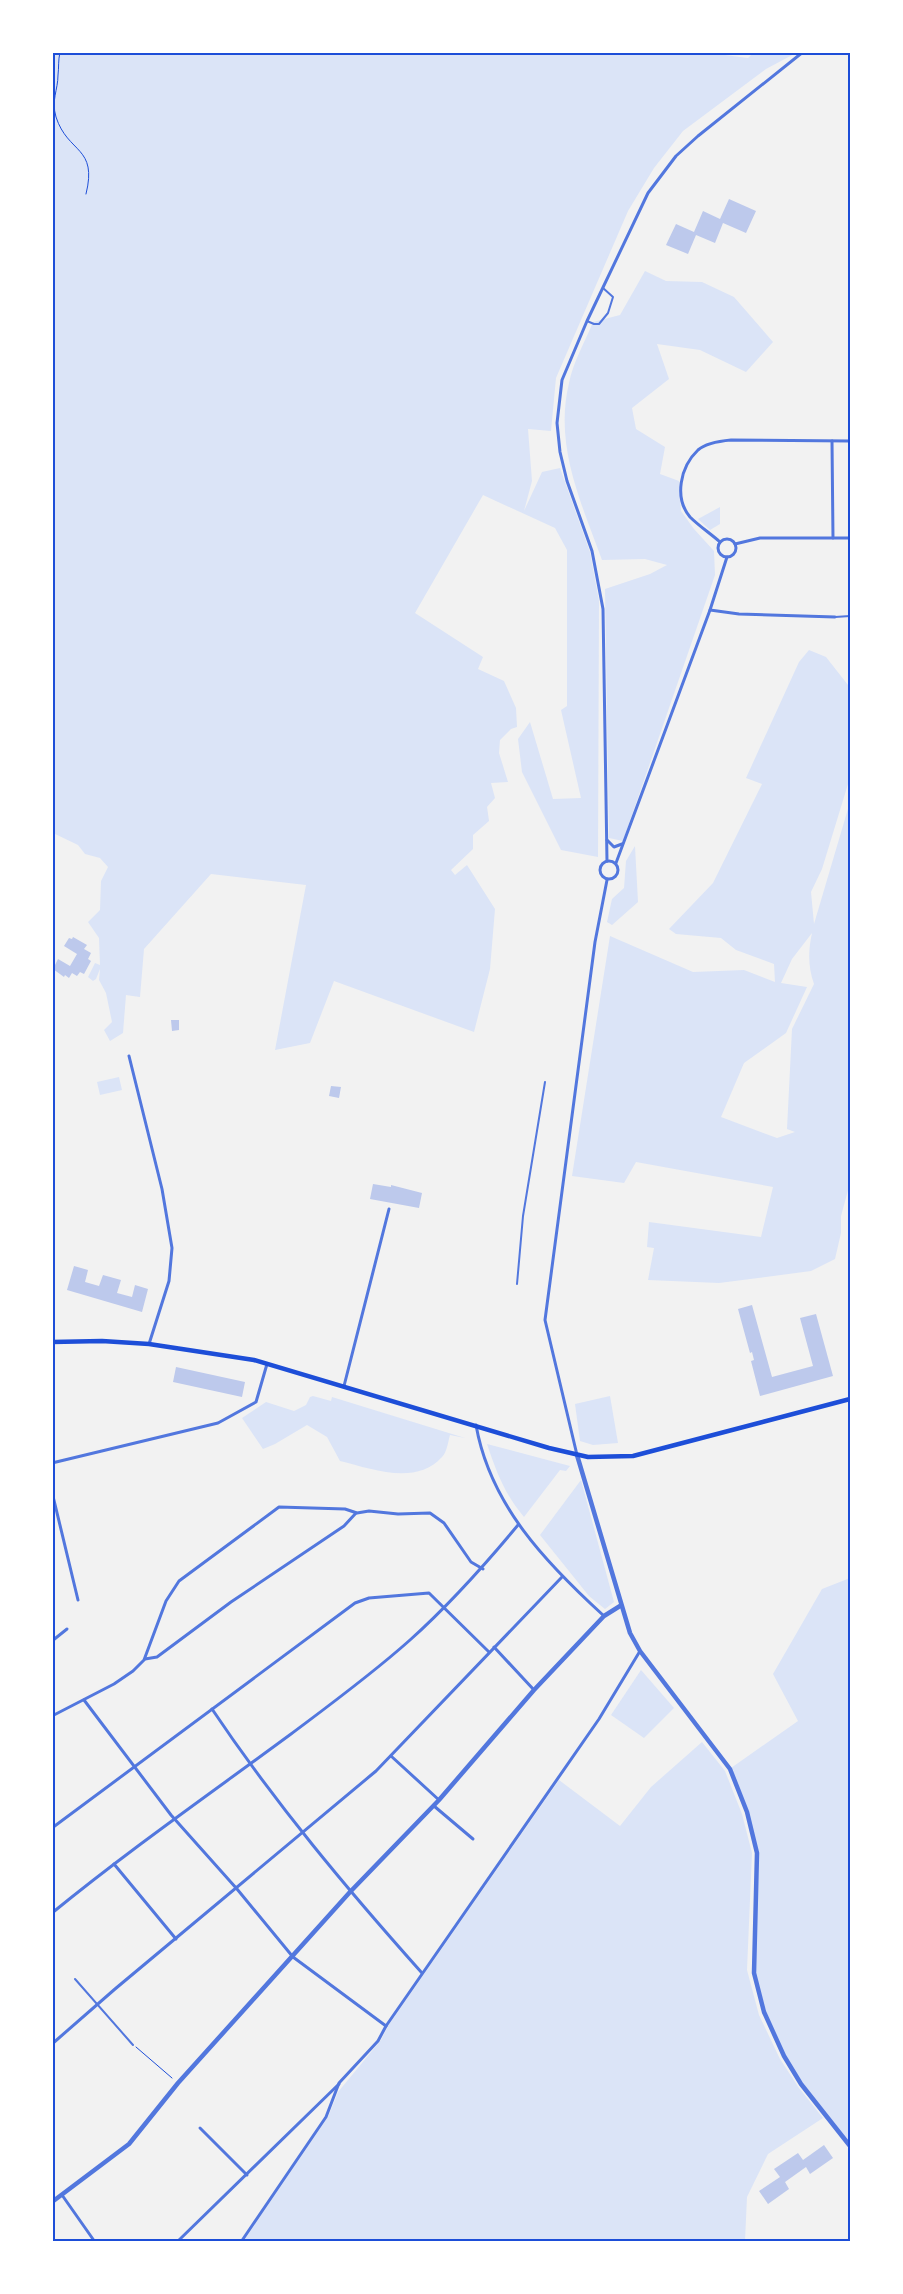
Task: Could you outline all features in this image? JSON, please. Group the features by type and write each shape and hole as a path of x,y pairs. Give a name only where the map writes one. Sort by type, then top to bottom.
{"main road":[{"path":"52,1342 102,1341 149,1344 268,1363 577,1456 618,1458 653,1452 850,1399"}],"street":[{"path":"607,861 603,609 592,551 563,467 557,423 562,380 602,288 648,193 676,156 709,125 803,52"},
{"path":"720,542 690,516 682,502 681,480 684,470 699,449 718,442 731,440 850,441"},
{"path":"832,441 833,538"},
{"path":"720,542 728,539 735,544 760,538 850,538"},
{"path":"720,542 718,551 727,557"},
{"path":"607,880 617,876 616,863 622,844 710,610 727,557 735,552 735,544"},
{"path":"710,610 739,614 835,617"},
{"path":"606,840 614,847 622,844"},
{"path":"607,861 616,863"},
{"path":"607,861 600,867 601,876 607,880"},
{"path":"607,880 595,942 544,1320 577,1456 625,1623 640,1651 730,1769 747,1812 757,1853 754,1973 764,2012 784,2056 802,2084 850,2146"},
{"path":"129,1056 162,1189 172,1248 169,1281 149,1344"},
{"path":"344,1386 389,1209"},
{"path":"52,1463 218,1423 256,1402 268,1363"},
{"path":"476,1425 482,1453 496,1490 518,1525 562,1577 604,1616"},
{"path":"52,1492 78,1600"},
{"path":"52,1716 114,1684 133,1671 144,1660 158,1627 166,1601 178,1582 271,1512 284,1507 345,1509 357,1512 369,1511 398,1514 430,1513 444,1523 471,1562 482,1568"},
{"path":"144,1660 157,1657 239,1596 344,1526 357,1512"},
{"path":"52,1913 175,1818 352,1688 408,1642 482,1568 518,1525"},
{"path":"52,2044 97,2004 376,1771 562,1577"},
{"path":"52,1828 355,1603 369,1598 424,1593 433,1595 489,1652"},
{"path":"52,2202 129,2144 178,2083 350,1892 439,1800 534,1690 604,1616 620,1606"},
{"path":"52,1641 67,1629"},
{"path":"494,1647 534,1690"},
{"path":"177,2242 339,2083 378,2041 422,1973 599,1718 640,1651"},
{"path":"84,1700 175,1818 293,1957 386,2026"},
{"path":"212,1709 249,1765 302,1834 350,1892 422,1973"},
{"path":"391,1756 439,1800"},
{"path":"433,1806 473,1839"},
{"path":"114,1864 176,1939"},
{"path":"240,2242 326,2117 339,2083"},
{"path":"200,2128 247,2174"},
{"path":"62,2195 95,2242"}],"lane":[{"path":"587,321 599,324 608,313 612,297 602,288"},
{"path":"835,617 850,616"},
{"path":"517,1284 523,1216 545,1082"},
{"path":"75,1979 133,2045"}],"path":[{"path":"60,52 57,62 58,76 54,94 56,117 71,142 86,158 90,177 86,194"},
{"path":"133,2045 172,2078"}],"shaded area":[{"path":"717,52 717,54 748,58 753,53 796,53 766,69 683,131 654,168 628,211 556,378 551,431 528,429 532,481 524,511 542,472 560,468 590,552 599,601 598,857 561,850 522,772 518,739 530,722 553,799 581,798 561,710 567,706 567,550 555,528 483,495 415,613 483,657 478,669 504,681 516,708 517,727 511,729 500,740 499,753 508,782 491,783 495,798 487,807 489,821 473,835 473,849 451,870 455,875 467,865 495,909 490,969 474,1032 334,981 310,1043 275,1050 306,885 211,874 144,949 140,997 126,995 123,1033 110,1041 104,1030 112,1022 106,993 99,980 100,969 96,979 93,981 88,977 95,963 100,965 99,938 88,922 100,910 101,881 108,867 100,858 85,854 78,845 53,833 52,53"},
{"path":"645,271 666,281 702,282 734,297 773,342 746,372 700,350 657,344 669,379 632,408 636,429 665,447 660,474 679,481 681,511 714,551 715,575 623,841 609,838 605,589 650,574 667,565 645,559 602,560 572,473 567,451 565,406 573,367 593,322 620,315"},
{"path":"720,507 720,524 710,530 698,519"},
{"path":"809,650 826,657 848,685 848,784 822,869 811,892 814,924 850,802 850,1183 841,1216 841,1233 835,1259 811,1271 719,1283 648,1280 654,1248 647,1247 649,1222 761,1237 773,1187 636,1162 624,1183 572,1176 610,936 693,972 744,970 775,982 774,964 736,950 721,938 676,934 669,929 713,883 762,784 746,778 799,662","holes":["812,933 809,953 814,984 792,1029 787,1129 795,1132 777,1138 721,1117 744,1063 786,1033 807,987 781,983 792,959"]},
{"path":"635,846 638,902 612,925 607,922 612,899 624,888 626,861"},
{"path":"119,1077 122,1090 100,1095 97,1082"},
{"path":"313,1396 331,1401 332,1397 465,1438 450,1435 444,1455 431,1466 420,1471 393,1473 340,1461 327,1437 307,1425 263,1449 242,1418 266,1402 294,1411 306,1405 310,1397"},
{"path":"610,1396 618,1443 593,1445 580,1441 575,1404"},
{"path":"487,1444 570,1466 566,1471 560,1470 524,1517 511,1500"},
{"path":"581,1480 614,1602 605,1609 589,1596 540,1535"},
{"path":"850,1578 850,2143 803,2083 785,2055 766,2011 755,1973 759,1853 731,1768 798,1721 773,1674 822,1589"},
{"path":"641,1670 674,1708 644,1738 611,1715"},
{"path":"702,1742 725,1771 742,1814 752,1853 747,1970 759,2015 780,2059 799,2088 823,2118 768,2154 747,2197 745,2241 243,2242 328,2117 338,2092 381,2040 388,2026 559,1780 620,1826 651,1787"}],"building":[{"path":"729,199 756,211 746,233 723,223 715,243 696,235 688,254 666,245 676,224 694,232 703,211 720,219"},
{"path":"73,937 87,945 84,949 91,953 88,959 91,961 84,974 80,972 77,976 72,973 69,978 65,975 64,977 53,969 58,959 70,966 77,954 64,946 69,938 72,939"},
{"path":"171,1020 179,1020 179,1030 172,1031"},
{"path":"331,1086 341,1087 339,1098 329,1096"},
{"path":"373,1184 391,1187 391,1185 422,1193 419,1208 370,1199"},
{"path":"74,1266 88,1270 85,1282 99,1286 103,1275 121,1280 117,1293 132,1297 135,1285 148,1289 142,1312 67,1290"},
{"path":"752,1305 772,1377 813,1366 800,1318 816,1314 833,1376 760,1396 751,1361 754,1360 752,1352 750,1353 738,1309"},
{"path":"176,1367 245,1382 242,1397 173,1382"},
{"path":"824,2145 833,2158 810,2174 806,2167 785,2182 789,2189 768,2204 759,2191 780,2177 774,2169 798,2153 803,2160"}]}
